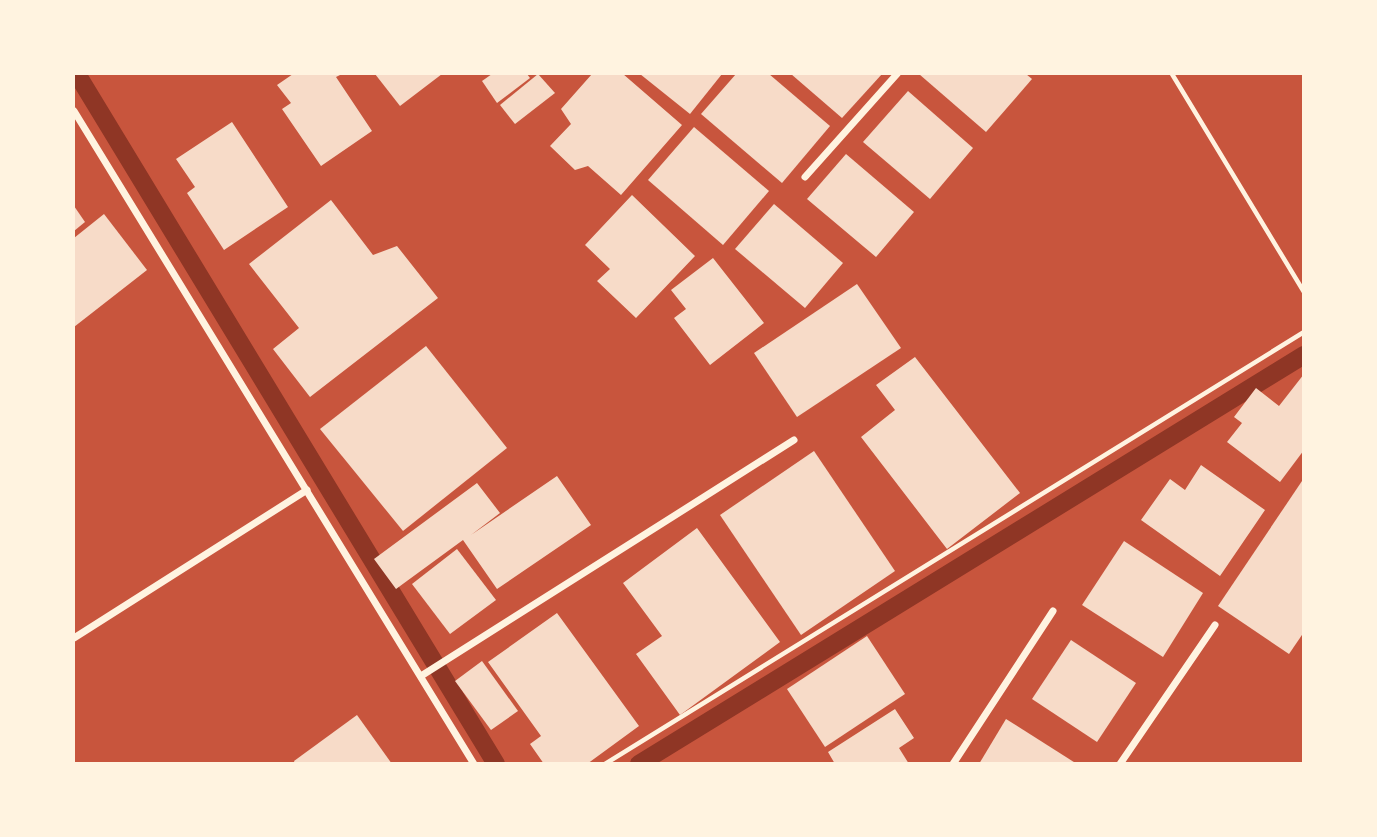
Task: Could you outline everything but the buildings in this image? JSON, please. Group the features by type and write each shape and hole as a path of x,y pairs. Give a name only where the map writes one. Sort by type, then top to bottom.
{"street":[{"path":"805,177 897,74"},
{"path":"74,111 474,764"},
{"path":"421,676 794,440"},
{"path":"74,638 307,490"},
{"path":"953,764 1053,611"},
{"path":"1120,764 1215,625"}],"path":[{"path":"1172,74 1304,292"},
{"path":"605,764 1304,331"}],"waterway":[{"path":"77,74 496,764"},
{"path":"639,764 1304,355"}]}
